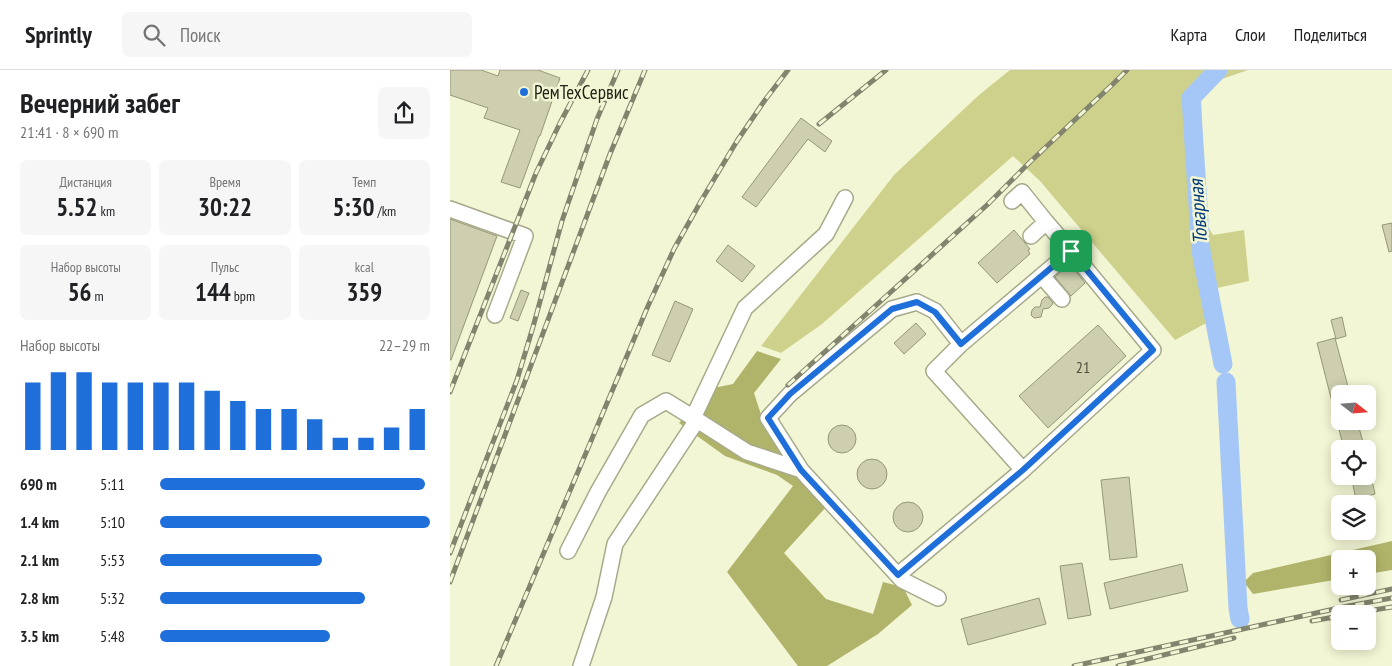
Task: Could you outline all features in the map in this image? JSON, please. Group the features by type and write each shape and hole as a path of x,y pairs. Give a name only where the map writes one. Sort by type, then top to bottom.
{"lane":[{"path":"898,575 1023,470 1153,350 1022,192 1012,201"},
{"path":"581,666 604,597 615,544 695,419 745,308 826,234 845,198"},
{"path":"450,209 525,236 495,314"},
{"path":"1031,236 1046,222"},
{"path":"1023,470 934,371 961,344 1071,251"},
{"path":"1042,276 1062,299"},
{"path":"938,598 902,580 801,470 768,418 790,394 892,309 917,302 935,312 961,344"},
{"path":"568,551 598,492 642,415 666,401 747,452 801,470"}],"green space":[{"path":"1010,70 1248,70 1219,80 1201,98 1206,223 1213,235 1244,230 1249,281 1217,288 1221,315 1175,340 1040,181 1013,156 822,324 781,353 761,346 894,175 979,95"},
{"path":"757,351 781,359 754,393 767,433 827,506 784,553 826,599 873,614 883,582 903,587 912,605 878,634 827,666 798,666 727,572 793,486 777,475 725,456 679,423 713,388 733,384"},
{"path":"1392,541 1392,570 1376,573 1376,550 1353,550"},
{"path":"1331,555 1331,581 1253,594 1244,582 1253,573"}],"building":[{"path":"450,70 481,70 498,76 500,70 538,70 560,78 520,188 501,182 520,130 484,118 488,108 450,95"},
{"path":"801,118 832,141 825,152 808,139 756,207 742,197"},
{"path":"450,219 497,236 451,360 450,360"},
{"path":"1392,223 1392,251 1389,252 1382,225"},
{"path":"1014,230 1030,249 1028,250 1030,254 997,283 978,263"},
{"path":"728,245 755,266 742,282 716,261"},
{"path":"1070,264 1085,283 1071,296 1055,277"},
{"path":"521,290 529,293 518,321 510,318"},
{"path":"1045,297 1048,297 1053,303 1052,305 1049,308 1043,309 1041,317 1034,318 1031,315 1032,310 1035,307 1040,307"},
{"path":"675,301 693,309 670,362 652,355"},
{"path":"1342,317 1346,336 1336,339 1331,320"},
{"path":"916,323 926,334 904,354 894,343"},
{"path":"1098,325 1126,356 1048,428 1019,396"},
{"path":"1335,338 1348,385 1331,385 1331,398 1317,343"},
{"path":"842,425 852,429 856,439 852,449 842,453 832,449 828,439 832,429"},
{"path":"1339,430 1360,430 1362,440 1342,440"},
{"path":"872,459 883,463 887,474 883,485 872,489 861,485 857,474 861,463"},
{"path":"1129,477 1137,557 1110,560 1101,480"},
{"path":"1353,485 1373,485 1375,494 1355,495"},
{"path":"908,502 918,507 923,517 918,527 908,532 898,527 893,517 898,507"},
{"path":"1082,563 1091,615 1068,619 1060,566"},
{"path":"1182,564 1188,591 1110,609 1104,583"},
{"path":"1039,598 1046,624 968,645 961,619"}],"waterway":[{"name":"Товарная","path":"1218,70 1191,98 1201,251 1223,364"},
{"name":"Товарная","path":"1226,382 1240,619"}],"railway":[{"path":"450,392 536,173 588,70"},
{"path":"450,553 517,380 562,221 597,119 618,70"},
{"path":"450,582 610,154 645,70"},
{"path":"496,666 648,306 674,249 737,141 788,70"},
{"path":"819,124 886,70"},
{"path":"788,385 987,205 1127,70"},
{"path":"1341,600 1392,589"},
{"path":"1074,666 1392,598"},
{"path":"1376,610 1392,607"},
{"path":"1312,621 1331,618"},
{"path":"1118,666 1234,638"}],"place":[{"name":"РемТехСервис","path":"524,92"}],"route":[{"path":"1071,251 1153,350 1023,470 898,575 801,470 768,418 790,394 892,309 917,302 935,312 961,344 1071,251"}]}
